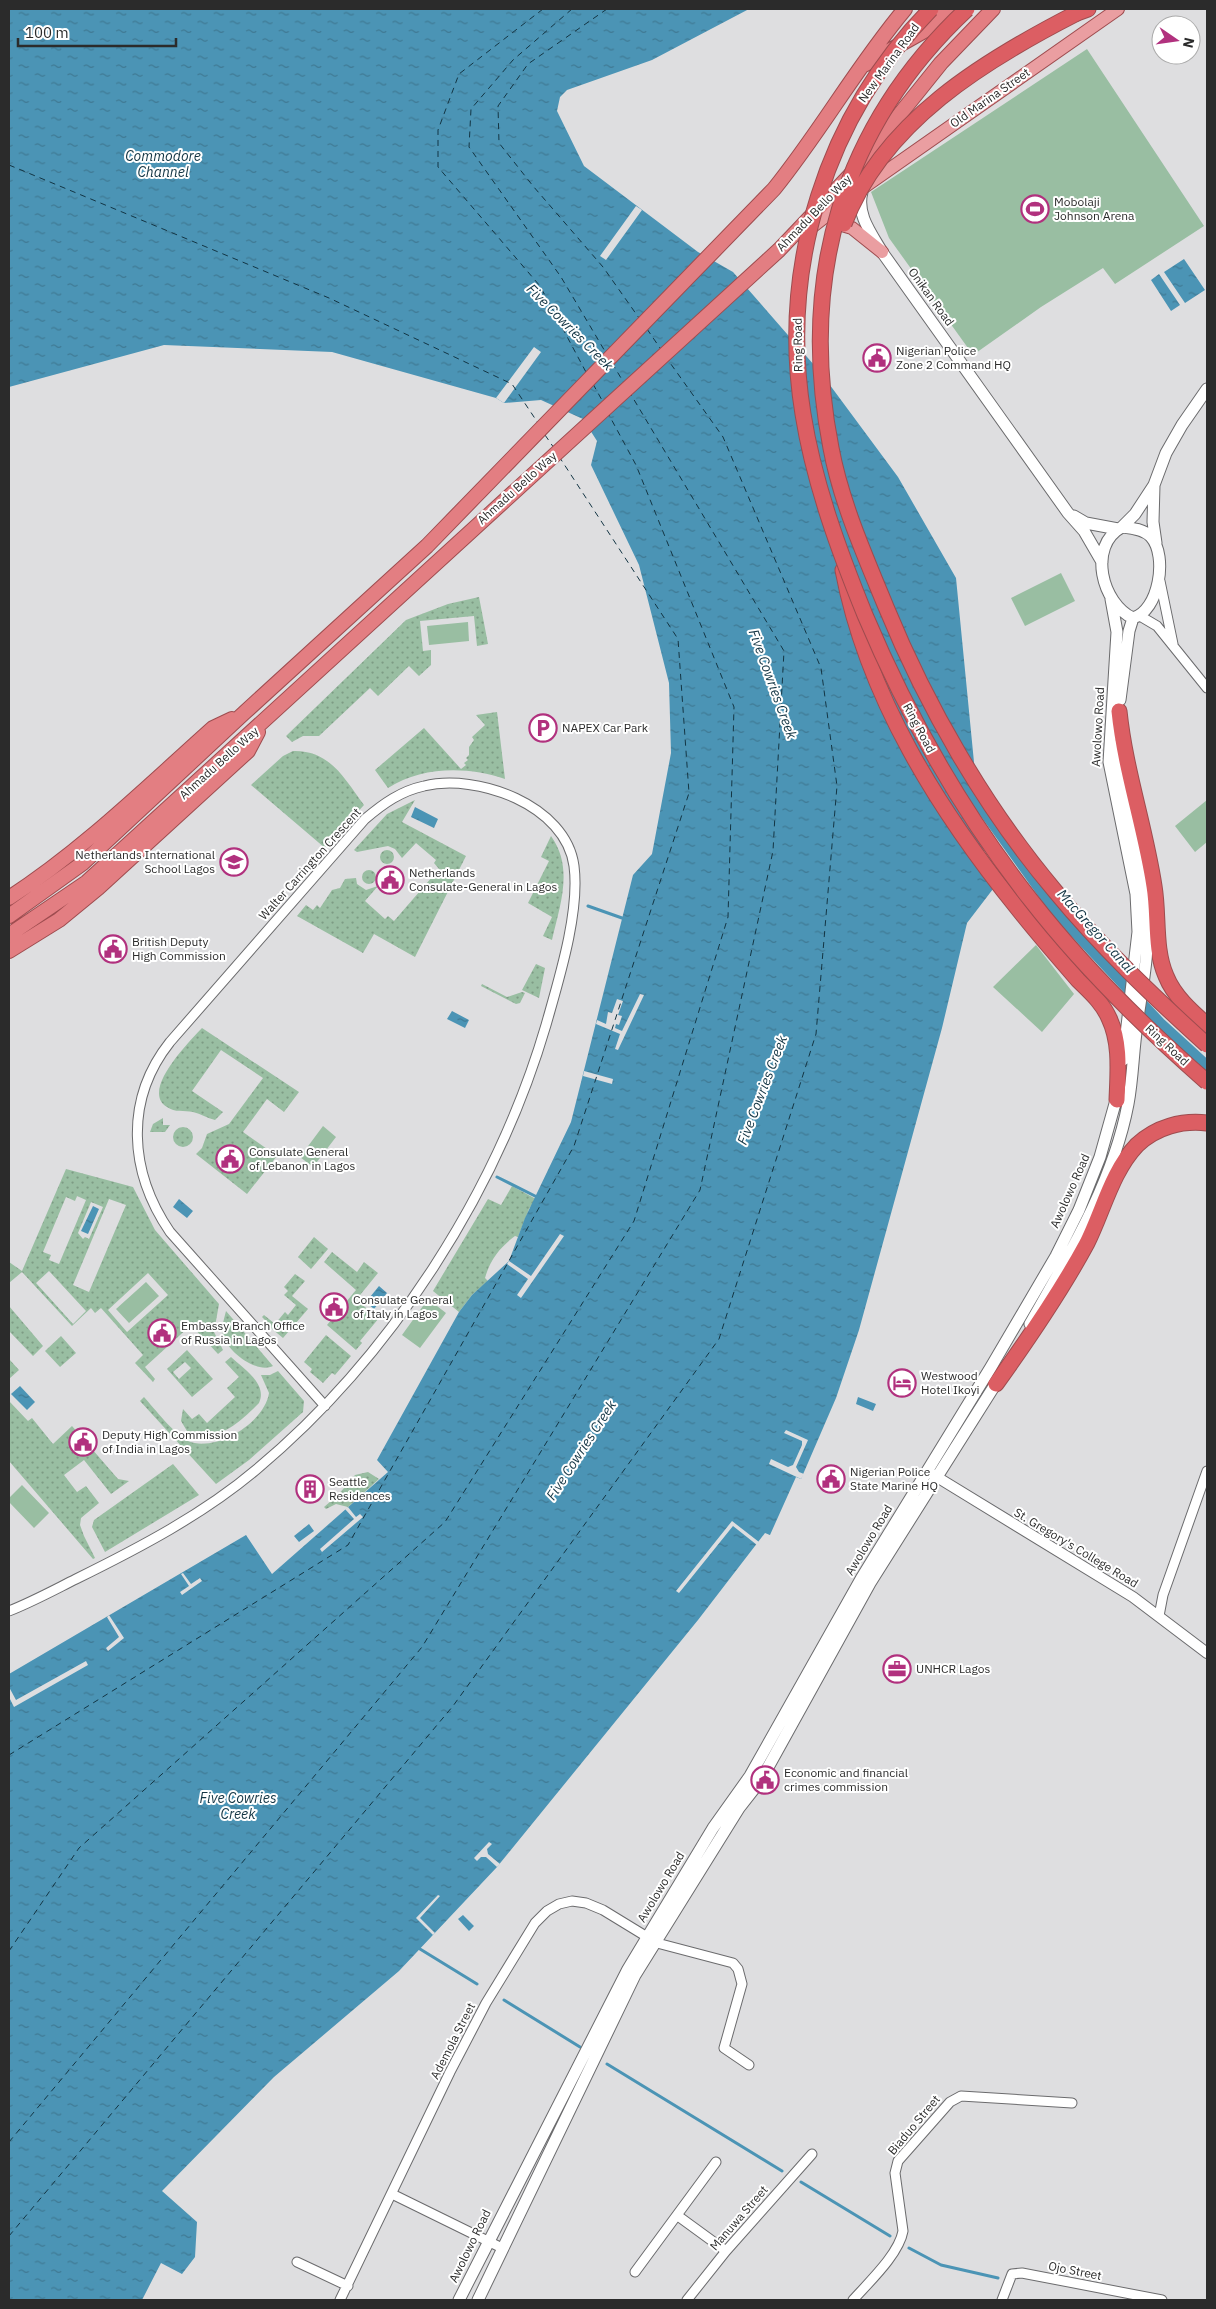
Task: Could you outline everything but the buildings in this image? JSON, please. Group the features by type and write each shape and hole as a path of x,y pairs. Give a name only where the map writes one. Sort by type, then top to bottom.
{"highway":[{"name":"Ahmadu Bello Way","path":"9,916 83,863 427,546 526,446 758,206 795,163 859,68 905,9"},
{"name":"New Marina Road","path":"798,291 803,249 814,208 827,170 845,130 866,93 893,54 931,9"},
{"path":"859,68 926,30 948,9"},
{"name":"New Marina Road","path":"827,270 832,232 843,195 856,160 876,122 898,86 925,51 967,9"},
{"name":"Ahmadu Bello Way","path":"9,935 87,882 264,723 540,467 779,250 855,170 953,49 993,9"},
{"path":"827,270 850,206 867,177 887,150 916,120 970,75 999,56 1083,11"},
{"name":"Ring Road","path":"827,270 821,309 820,360 822,399 831,451 843,492 872,574 926,696 968,769 1054,890 1114,958 1207,1045"},
{"name":"Ring Road","path":"798,291 796,336 802,414 812,459 840,555 877,642 916,726 963,803 1030,900 1087,966 1135,1015 1207,1082"},
{"path":"840,555 851,612 862,646 900,732 928,780 981,858 1027,920 1079,981 1099,1000 1115,1032 1118,1054 1117,1100"},
{"path":"1119,711 1123,744 1154,887 1161,964 1171,988 1207,1025"},
{"path":"9,898 42,877 86,842 213,728 244,713"},
{"path":"9,951 58,920 105,882 248,751 264,723"},
{"path":"996,1384 1039,1324 1095,1228 1121,1166 1138,1144 1152,1134 1180,1123 1207,1123"}],"main road":[{"name":"Old Marina Street","path":"779,250 863,188 1118,9"},
{"name":"Onikan Road","path":"863,188 860,198 864,222 882,252 1068,513 1084,531 1102,562"},
{"path":"806,231 823,224 840,224 861,234 882,252"},
{"path":"1154,485 1153,522 1159,572 1153,600 1136,617 1123,614 1111,599 1104,580 1102,562 1104,548 1120,528 1135,514 1154,485 1166,452 1182,424 1207,389"},
{"path":"1068,513 1086,523 1144,532 1156,547"},
{"name":"Awolowo Road","path":"931,1474 1056,1256 1100,1158 1117,1100 1126,1021 1136,962 1138,932 1136,894 1109,762 1118,632 1111,599"},
{"name":"Awolowo Road","path":"478,2300 652,1941 714,1828 750,1776 861,1579 931,1474 996,1384 1082,1231 1103,1181 1128,1105 1144,972 1147,915 1144,883 1121,774 1117,743 1128,638 1136,617"},
{"name":"Awolowo Road","path":"459,2300 608,2004 652,1941"}],"street":[{"path":"1159,572 1162,600 1174,646"},
{"path":"1136,617 1157,626 1207,688"},
{"name":"Walter Carrington Crescent","path":"9,1611 124,1555 197,1511 254,1472 325,1406 355,1374 422,1284 457,1228 511,1121 539,1048 553,1001 572,915 574,867 570,848 559,830 535,808 473,785 440,783 423,786 398,794 365,819 170,1042 157,1059 143,1093 138,1127 138,1147 144,1181 154,1206 170,1232 325,1406"},
{"path":"1159,1616 1163,1595 1207,1471"},
{"name":"St. Gregory's College Road","path":"931,1474 1159,1616 1207,1653"},
{"name":"Ademola Street","path":"340,2300 450,2072 486,2004 535,1923 559,1904 572,1901 586,1903 603,1910 652,1941 732,1963 738,1969 742,1984 724,2048 749,2065"},
{"name":"Biaduo Street","path":"853,2300 896,2250 902,2238 903,2231 895,2173 898,2162 950,2102 961,2096 1072,2103"},
{"name":"Manuwa Street","path":"687,2300 726,2251 812,2154"},
{"path":"635,2272 716,2162"},
{"path":"392,2194 502,2248"},
{"path":"678,2216 726,2251"},
{"path":"297,2262 348,2286"},
{"name":"Ojo Street","path":"1002,2300 1012,2274 1022,2273 1162,2300"}],"green space":[{"name":"Mobolaji Johnson Arena","path":"1087,49 1204,226 1115,284 1103,268 1041,307 973,355 889,238 871,192"},
{"path":"1061,573 1075,601 1025,626 1011,598"},
{"path":"479,597 488,644 477,646 474,616 420,621 423,651 431,650 431,665 419,676 409,666 378,696 370,688 319,736 303,736 292,742 286,736 406,620 448,604"},
{"path":"468,622 469,641 429,645 427,626"},
{"path":"497,712 505,779 476,772 445,770 415,775 388,788 375,770 424,728 461,769 468,760 466,758 469,755 469,747 474,740 472,737 485,725 476,715"},
{"path":"293,751 317,755 326,761 343,776 364,805 325,848 251,785 283,756"},
{"path":"415,800 402,822 466,856 415,957 374,934 363,953 297,916 306,905 313,910 317,905 320,908 332,890 340,888 345,879 356,878 357,884 366,890 378,886 365,901 385,919 388,916 394,921 439,869 434,863 436,860 416,843 402,858 395,849 388,846 357,852 354,850 387,814"},
{"path":"1207,800 1207,842 1195,852 1175,826"},
{"path":"551,836 558,848 564,874 561,900 552,940 543,936 552,917 528,903 549,861 541,857"},
{"path":"384,850 390,850 394,857 390,864 384,864 380,860 380,854"},
{"path":"366,870 372,870 376,877 372,884 366,884 362,880 362,874"},
{"path":"1036,945 1074,994 1042,1032 993,987"},
{"path":"536,964 545,968 539,998 522,990"},
{"path":"482,984 507,997 522,992 525,993 520,1003 516,1004 481,986"},
{"path":"202,1028 299,1092 284,1112 267,1099 243,1132 277,1156 247,1194 196,1154 202,1148 207,1134 229,1124 263,1078 221,1050 192,1091 223,1112 215,1120 193,1112 173,1110 160,1100 159,1090 170,1067"},
{"path":"163,1118 163,1125 170,1125 165,1132 150,1132 153,1124"},
{"path":"323,1126 336,1137 313,1167 300,1157"},
{"path":"183,1127 190,1130 193,1137 190,1144 183,1147 176,1144 173,1137 176,1130"},
{"path":"66,1169 133,1187 155,1230 219,1304 214,1332 223,1350 218,1354 191,1325 145,1367 155,1379 153,1382 135,1363 143,1355 101,1308 95,1313 91,1308 72,1326 22,1272 9,1283 9,1262 22,1271","holes":["77,1196 86,1200 59,1264 49,1260 51,1255 43,1252 66,1197 75,1201","109,1199 126,1205 89,1292 73,1285","91,1202 103,1207 89,1239 85,1237 83,1239 78,1233","49,1271 86,1311 73,1324 36,1283","148,1273 168,1295 127,1332 108,1310"]},
{"path":"512,1186 536,1199 529,1209 518,1237 515,1236 496,1254 485,1278 488,1281 472,1295 459,1312 433,1291 488,1199 501,1205"},
{"path":"314,1237 328,1249 311,1269 298,1257"},
{"path":"332,1252 357,1272 364,1262 378,1273 356,1300 379,1318 360,1341 362,1343 356,1350 327,1325 356,1290 324,1262"},
{"path":"295,1274 305,1281 292,1296 308,1309 283,1338 266,1324 267,1322 262,1317 264,1315 275,1324 285,1312 288,1315 296,1305 284,1295 288,1291 284,1287"},
{"path":"146,1282 159,1296 129,1323 116,1309"},
{"path":"428,1299 446,1313 420,1348 402,1335"},
{"path":"9,1306 43,1346 33,1356 9,1331"},
{"path":"226,1311 273,1366 266,1368 251,1364 243,1360 230,1348 222,1332"},
{"path":"326,1335 351,1356 335,1375 332,1373 323,1383 310,1372 312,1369 304,1362"},
{"path":"61,1336 76,1353 60,1367 45,1351"},
{"path":"187,1350 213,1379 192,1397 167,1369","holes":["185,1362 191,1368 179,1379 173,1372"]},
{"path":"231,1357 248,1371 257,1383 261,1396 259,1403 236,1424 218,1433 198,1435 187,1431 181,1421 183,1409 192,1419 199,1414 207,1423 235,1397 227,1388 239,1377 225,1362"},
{"path":"9,1359 19,1370 9,1379"},
{"path":"278,1371 304,1401 303,1412 249,1460 216,1484 140,1401 144,1397 171,1427 188,1441 199,1444 212,1443 238,1432 259,1414 266,1404 269,1393 261,1375 270,1375"},
{"path":"9,1401 28,1421 32,1418 53,1444 72,1426 118,1479 129,1481 111,1494 84,1460 64,1475 77,1492 86,1486 99,1503 81,1518 80,1525 95,1558 93,1559 9,1461"},
{"path":"173,1464 199,1495 105,1552 92,1527 94,1520"},
{"path":"368,1472 379,1479 348,1507 336,1504 326,1509 324,1507 338,1495 355,1475"},
{"path":"22,1485 49,1513 34,1528 9,1502 9,1498"}],"water":[{"name":"Five Cowries Creek","path":"9,9 749,9 652,60 567,90 560,97 557,111 584,166 698,252 733,272 821,373 898,477 956,578 978,803 987,877 993,889 967,923 942,1028 859,1330 836,1398 801,1479 796,1477 770,1535 765,1533 698,1620 497,1867 399,1971 274,2077 162,2191 197,2222 195,2257 182,2274 161,2263 142,2300 9,2300 9,1674 246,1535 272,1574 388,1472 377,1460 459,1312 472,1295 509,1261 525,1218 571,1122 633,875 652,854 671,753 669,683 639,565 591,465 597,441 583,419 541,400 504,403 496,398 332,352 164,345 9,387"},
{"path":"1184,259 1205,290 1185,303 1164,272"},
{"path":"1159,274 1180,305 1171,311 1151,280"},
{"path":"415,807 438,819 434,828 411,817"},
{"path":"452,1011 469,1020 465,1028 447,1019"},
{"path":"179,1199 193,1211 187,1218 173,1207"},
{"path":"93,1206 99,1209 88,1234 81,1231"},
{"path":"379,1286 387,1293 374,1309 366,1302"},
{"path":"20,1386 35,1402 27,1410 11,1394"},
{"path":"858,1397 876,1404 873,1411 856,1404"},
{"path":"309,1524 314,1531 299,1542 294,1536"},
{"path":"463,1915 474,1926 469,1931 458,1919"}],"pier":[{"path":"636,206 642,210 606,260 600,256"},
{"path":"534,347 541,352 504,403 496,398"},
{"path":"640,994 644,995 618,1050 615,1049 620,1034 596,1024 597,1020 606,1024 608,1012 612,1013 617,999 623,1001 618,1015 622,1016 619,1025 616,1024 615,1028 622,1031"},
{"path":"584,1071 613,1079 612,1084 583,1076"},
{"path":"560,1234 564,1236 521,1298 517,1295 528,1279 507,1264 509,1261 531,1276"},
{"path":"786,1430 808,1440 796,1467 799,1472 804,1474 801,1479 769,1464 771,1459 788,1467 793,1465 802,1441 784,1433"},
{"path":"348,1507 356,1517 360,1514 363,1517 322,1552 320,1549 354,1519 345,1509"},
{"path":"732,1521 759,1542 757,1545 733,1526 679,1593 676,1591"},
{"path":"183,1573 191,1584 200,1578 202,1581 182,1595 180,1592 189,1586 181,1574"},
{"path":"109,1615 124,1638 108,1651 106,1648 119,1637 107,1617"},
{"path":"86,1661 88,1665 14,1707 9,1697 9,1687 16,1700"},
{"path":"489,1842 492,1844 487,1849 488,1854 500,1864 497,1867 486,1857 481,1857 477,1861 474,1858"},
{"path":"438,1895 440,1896 420,1918 435,1933 433,1935 416,1918"}],"waterway":[{"name":"MacGregor Canal","path":"978,803 1057,913 1160,1023 1207,1066"},
{"path":"588,906 622,918"},
{"path":"497,1177 537,1197"},
{"path":"420,1949 477,1984"},
{"path":"504,2000 580,2047"},
{"path":"607,2064 782,2171"},
{"path":"801,2182 890,2236"},
{"path":"909,2248 941,2265 998,2278"}],"ferry route":[{"path":"543,9 459,74 438,130 438,167 540,286 587,374"},
{"path":"572,9 513,60 471,109 469,147 561,277 606,353"},
{"path":"607,9 528,64 498,106 499,143 533,186 603,267 639,318"},
{"path":"9,165 329,298 512,384 538,423"},
{"path":"647,329 660,348"},
{"path":"9,2236 453,1706 719,1339 816,1034 837,786 821,668 723,437 668,360"},
{"path":"612,363 624,383"},
{"path":"593,384 603,402"},
{"path":"9,2142 422,1647 700,1190 773,851 784,651 630,393"},
{"path":"9,1951 79,1848 445,1522 634,1221 728,917 734,707 636,465 609,415"},
{"path":"545,435 554,448"},
{"path":"9,1755 348,1545 574,1146 689,793 678,639 560,458"}],"place":[{"name":"Mobolaji Johnson Arena","path":"1035,209"},
{"name":"Nigerian Police Zone 2 Command HQ","path":"877,358"},
{"name":"NAPEX Car Park","path":"543,728"},
{"name":"Netherlands International School Lagos","path":"234,862"},
{"name":"Netherlands Consulate-General in Lagos","path":"390,880"},
{"name":"British Deputy High Commission","path":"113,949"},
{"name":"Consulate General of Lebanon in Lagos","path":"230,1159"},
{"name":"Consulate General of Italy in Lagos","path":"334,1307"},
{"name":"Embassy Branch Office of Russia in Lagos","path":"162,1333"},
{"name":"Westwood Hotel Ikoyi","path":"902,1383"},
{"name":"Deputy High Commission of India in Lagos","path":"83,1442"},
{"name":"Nigerian Police State Marine HQ","path":"831,1479"},
{"name":"Seattle Residences","path":"310,1489"},
{"name":"UNHCR Lagos","path":"897,1669"},
{"name":"Economic and financial crimes commission","path":"765,1780"}],"water label":[{"name":"Commodore Channel","path":"163,164"}]}
